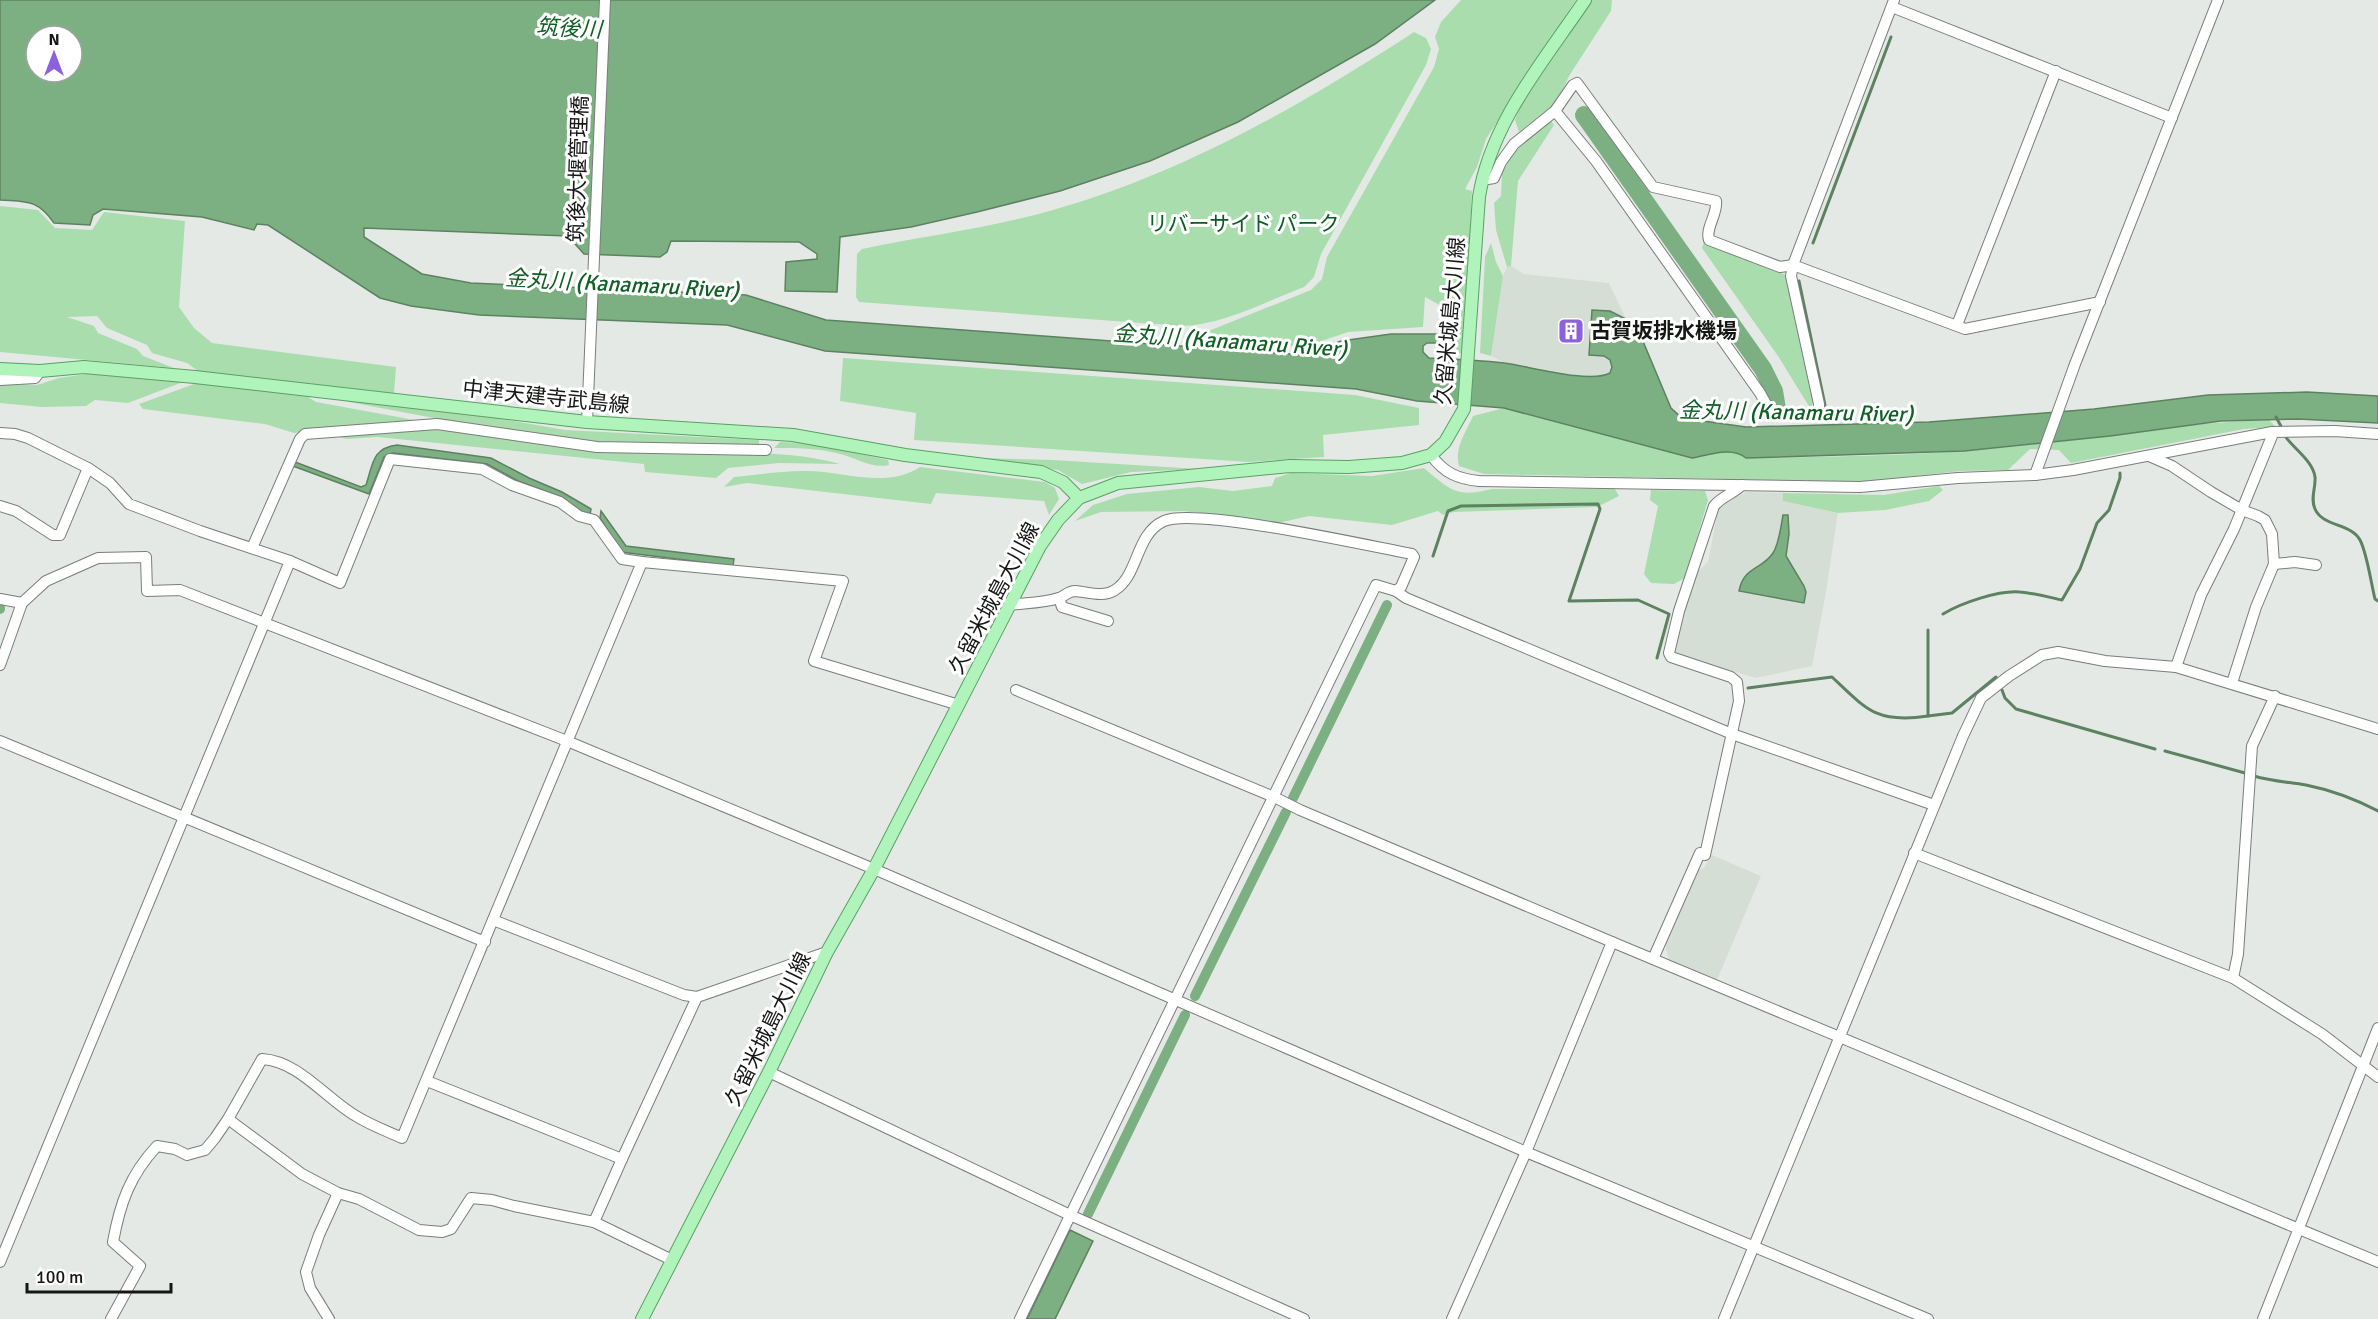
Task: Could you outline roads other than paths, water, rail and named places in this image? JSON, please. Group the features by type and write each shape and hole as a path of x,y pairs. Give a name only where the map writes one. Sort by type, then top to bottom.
{"main road":[{"name":"久留米城島大川線","path":"642,1319 769,1072 827,952 874,869 1040,546 1058,520 1079,498 1118,483 1290,466 1349,467 1402,464 1431,455 1445,442 1464,409 1482,180 1492,146 1516,102 1585,0"},
{"name":"中津天建寺武島線","path":"0,369 40,371 84,367 793,435 904,455 1041,472 1063,482 1079,498"}],"street":[{"name":"筑後大堰管理橋","path":"587,417 604,0"},
{"path":"2035,475 2075,364 2218,0"},
{"path":"1555,111 1596,161 1760,393 1771,412 1819,412 1791,276 1793,265 1893,4 2172,118"},
{"path":"1957,326 2056,71"},
{"path":"1482,180 1494,178 1501,162 1514,144 1555,111 1573,85 1577,83 1653,187 1716,201 1717,207 1707,235 1709,240 1780,267 1793,265 1965,329 2100,302"},
{"path":"0,380 34,378 40,371"},
{"path":"252,548 300,439 305,434 437,423 597,447 766,450"},
{"path":"1431,455 1449,474 1479,482 1860,487 1958,478 2035,475 2275,432 2335,431 2378,434"},
{"path":"2176,667 2201,595 2242,510 2275,432"},
{"path":"0,433 28,438 88,468 110,483 129,504 290,561 340,583 390,459 482,469 512,485 560,502 579,516 594,520 622,559 843,581 814,661 959,705"},
{"path":"2149,456 2172,466 2211,492 2265,520 2272,534 2274,564 2256,607 2232,683"},
{"path":"0,506 16,511 53,535 60,535 88,468"},
{"path":"1653,958 1700,853 1705,855 1739,701 1737,682 1731,677 1671,657 1669,653 1679,611 1714,506 1719,499 1735,492 1742,485"},
{"path":"1009,604 1059,598 1072,591 1099,594 1115,591 1124,582 1147,535 1155,526 1167,520 1183,518 1229,521 1412,554 1414,557 1401,587 1396,591"},
{"path":"0,665 22,603 46,581 98,558 146,557 147,591 180,590 567,741 874,869 1526,1152 1928,1319"},
{"path":"0,1262 290,561"},
{"path":"111,1319 140,1266 113,1242 116,1222 132,1178 141,1163 158,1146 176,1149 187,1155 205,1150 228,1119 262,1059 274,1060 320,1089 357,1117 402,1138 642,562"},
{"path":"2274,564 2295,562 2316,565"},
{"path":"1020,1319 1376,585 1396,591 1406,598 1732,734 1934,805"},
{"path":"1059,598 1062,607 1108,621"},
{"path":"0,599 22,603"},
{"path":"1724,1319 1914,853 1981,698 2009,676 2042,655 2058,652 2105,661 2176,667 2378,729"},
{"path":"1016,690 2378,1262"},
{"path":"2233,978 2238,954 2252,746 2275,696"},
{"path":"0,741 485,942"},
{"path":"1914,853 2233,978 2322,1034 2378,1077"},
{"path":"493,920 684,995 697,998 827,952"},
{"path":"1452,1319 1526,1152 1612,942"},
{"path":"594,1222 697,998"},
{"path":"2263,1319 2378,1028"},
{"path":"769,1072 1070,1215 1304,1319"},
{"path":"427,1080 622,1159"},
{"path":"228,1119 302,1174 338,1193 359,1199 418,1230 442,1232 451,1229 471,1198 492,1200 594,1222 672,1260"},
{"path":"329,1319 309,1288 306,1272 319,1235 338,1193"}],"water":[{"name":"筑後川","path":"0,0 1435,0 1375,44 1238,122 1150,161 1060,191 977,212 911,227 840,237 837,292 785,291 786,262 817,259 817,254 799,242 671,241 667,252 660,257 584,254 568,236 364,228 364,237 422,274 471,283 746,295 826,320 1304,355 1341,341 1391,334 1439,334 1439,343 1427,343 1423,346 1423,352 1429,358 1504,363 1588,376 1610,373 1612,367 1610,360 1604,356 1589,355 1592,310 1610,311 1626,319 1642,339 1671,408 1682,418 1746,427 1929,422 2094,409 2208,395 2307,392 2378,396 2378,423 2298,419 2221,421 2110,436 1964,451 1746,458 1740,454 1727,452 1692,458 1504,408 1417,401 1356,389 825,351 727,325 479,315 411,306 380,298 268,225 257,224 254,230 202,217 103,209 93,215 90,225 54,223 37,206 24,202 0,200"},
{"path":"397,445 491,458 562,492 591,509 590,515 561,497 518,481 487,464 393,453 384,457 369,494 293,466 295,462 361,487 366,485 378,453"},
{"path":"601,511 626,546 734,559 733,566 621,552 600,518"},
{"path":"1783,515 1788,515 1789,534 1786,556 1804,586 1806,592 1804,603 1739,591 1741,583 1749,572 1764,563 1773,553"},
{"path":"1070,1230 1093,1241 1055,1319 1027,1319"}],"waterway":[{"path":"1813,243 1891,37"},
{"name":"金丸川 (Kanamaru River)","path":"1584,115 1763,369 1774,391 1777,409"},
{"name":"金丸川 (Kanamaru River)","path":"1799,281 1825,405"},
{"path":"2276,417 2283,430"},
{"path":"2285,436 2314,471 2313,501 2319,515 2350,531 2360,540 2367,560 2375,599 2378,601"},
{"path":"1943,614 1970,602 2002,593 2036,594 2062,600 2080,569 2097,523 2109,510 2120,473"},
{"path":"1433,556 1448,511 1461,506 1598,504 1600,509 1569,601 1638,600 1669,614 1657,658"},
{"path":"1293,798 1387,605"},
{"path":"1748,688 1832,677 1874,712 1896,718 1928,716 1928,630"},
{"path":"1928,716 1952,713 1996,677"},
{"path":"2002,690 2005,698 2016,709 2155,749"},
{"path":"2165,751 2245,773"},
{"path":"2254,776 2325,789 2378,811"},
{"path":"1195,996 1286,812"},
{"path":"1088,1214 1185,1015"}],"place":[{"name":"古賀坂排水機場","path":"1571,331"}],"park label":[{"name":"リバーサイド パーク","path":"1243,224"}]}
